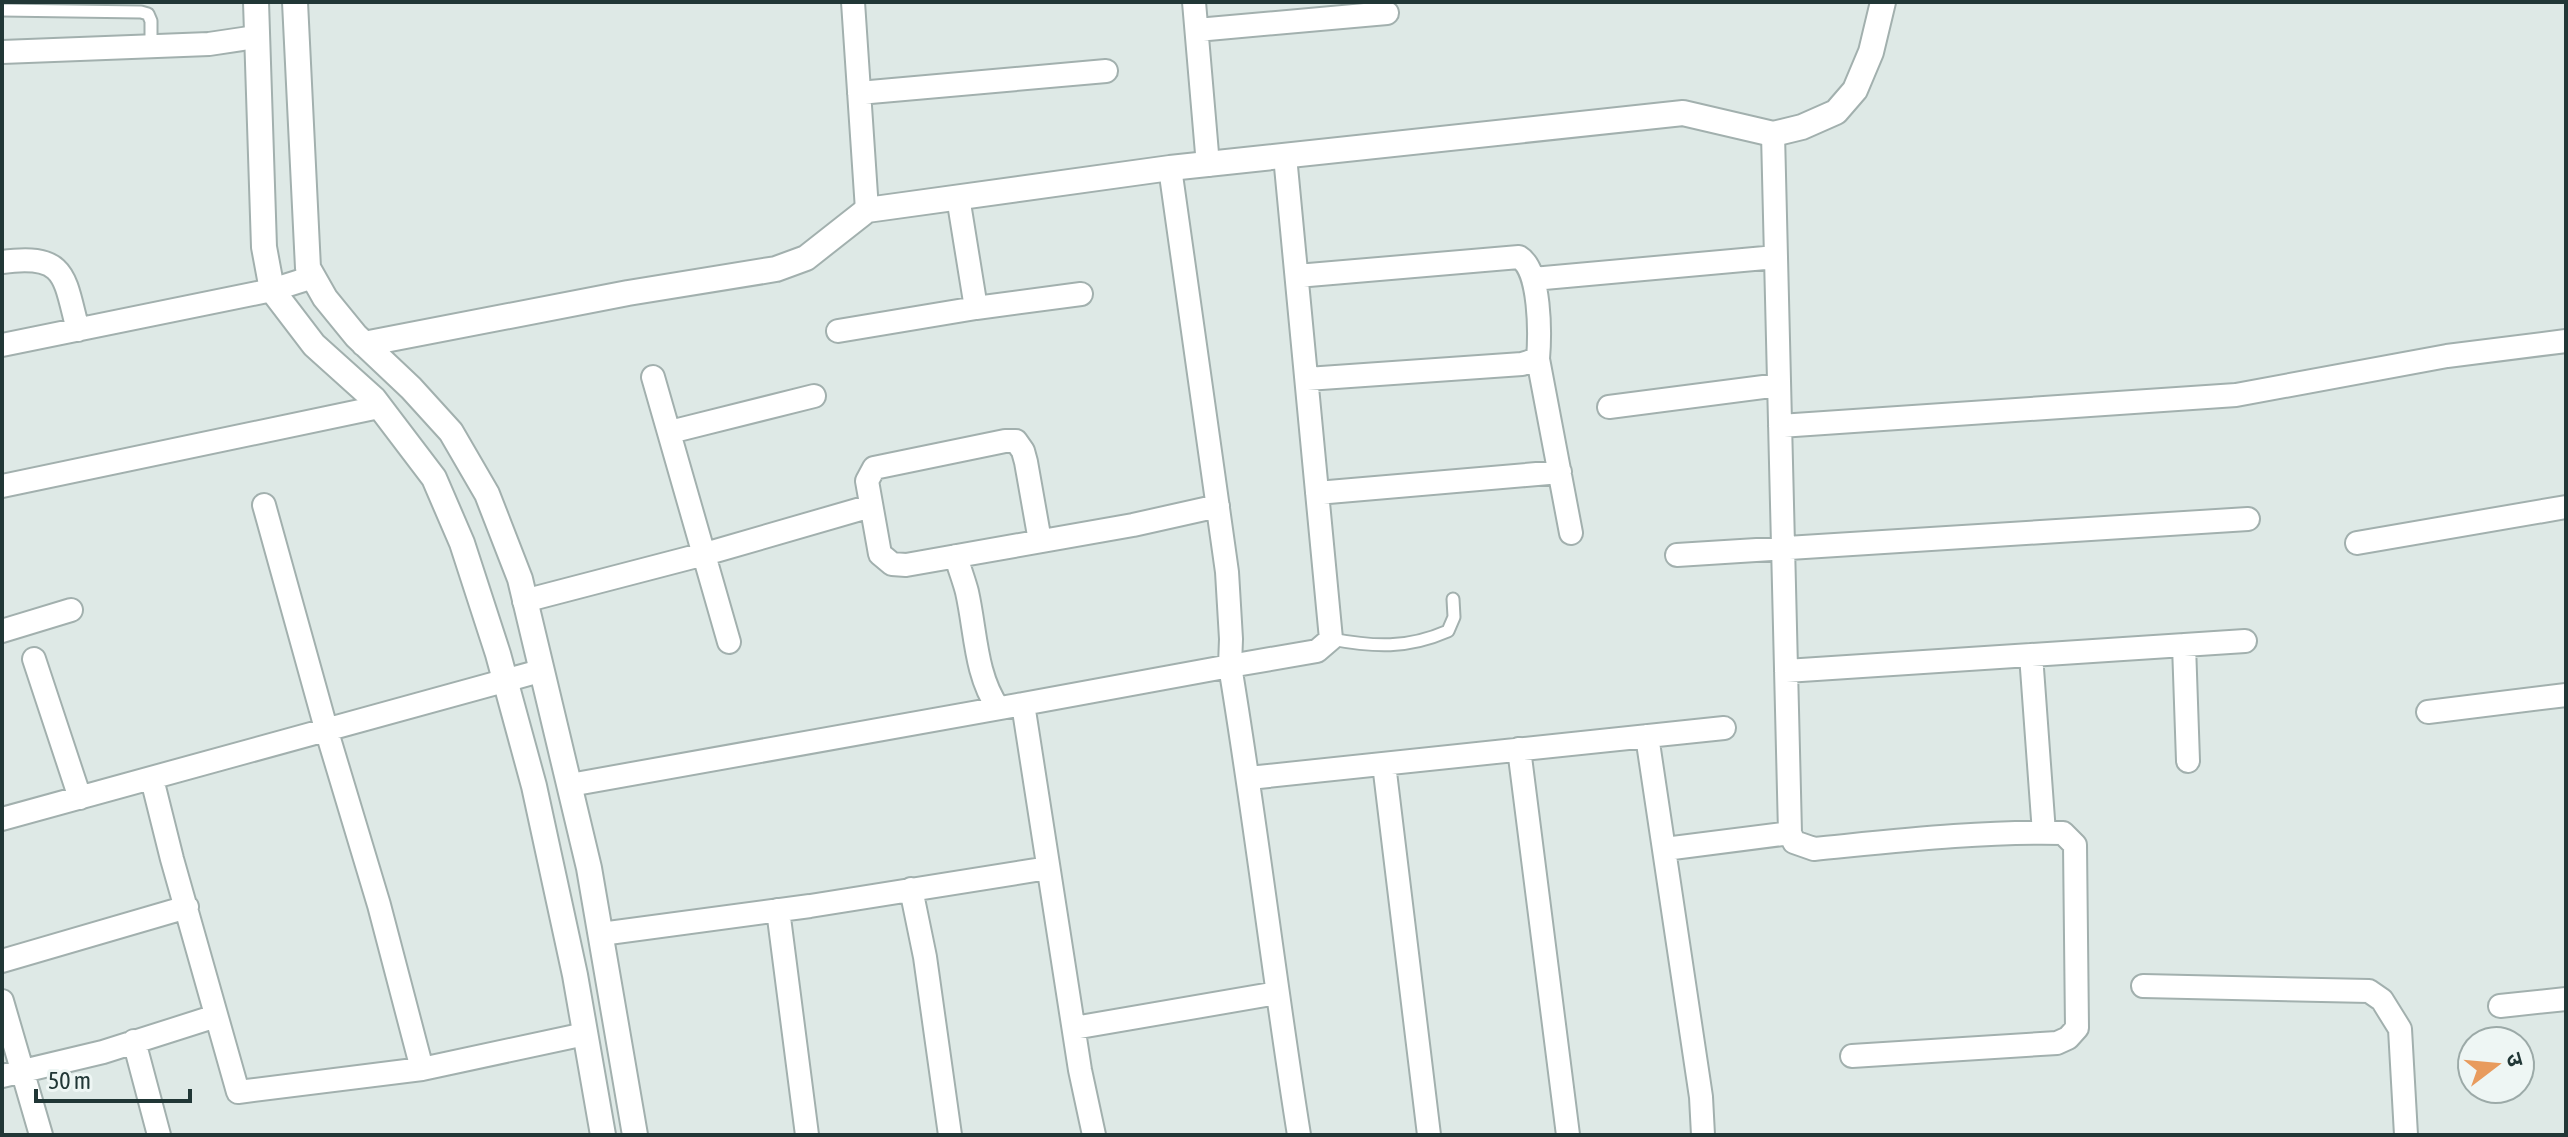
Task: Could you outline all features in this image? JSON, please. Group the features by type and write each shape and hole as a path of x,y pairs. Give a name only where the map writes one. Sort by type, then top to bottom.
{"street":[{"path":"256,2 264,247 272,290 314,345 379,407 434,478 462,543 534,786 603,1135"},
{"path":"295,2 308,268 325,298 364,344 411,388 451,432 487,494 520,579 570,785 601,934 635,1135"},
{"path":"853,2 867,210"},
{"path":"1194,2 1208,165"},
{"path":"364,344 628,293 776,269 806,258 867,210 1170,168 1683,113 1773,134 1802,127 1836,112 1855,90 1871,52 1883,2"},
{"path":"1197,30 1387,13"},
{"path":"2,52 209,44 256,37"},
{"path":"859,93 1106,71"},
{"path":"1773,134 1790,833 1794,842 1814,849 2044,833 2063,833 2075,845 2077,1028 2068,1038 2057,1043 1852,1056"},
{"path":"570,785 1317,651 1331,639 1285,156"},
{"path":"1170,168 1227,572 1230,666 1249,778 1299,1135"},
{"path":"958,197 976,308"},
{"path":"1297,276 1519,257 1530,268 1533,279 1540,330 1538,359 1571,533"},
{"path":"1533,279 1776,257"},
{"path":"2,262 38,259 58,271 67,281 78,330"},
{"path":"2,345 272,290 313,277"},
{"path":"838,331 1081,294"},
{"path":"1780,426 2236,395 2447,356 2566,341"},
{"path":"1307,379 1522,364 1538,359"},
{"path":"653,377 729,642"},
{"path":"1609,407 1779,385"},
{"path":"670,432 814,396"},
{"path":"2,486 379,407"},
{"path":"1040,541 1023,451 1016,441 874,468 867,481 880,554 892,564 906,565 1133,525 1218,506"},
{"path":"1317,493 1560,472"},
{"path":"264,505 379,905 422,1069"},
{"path":"524,601 871,506"},
{"path":"2357,543 2566,507"},
{"path":"1677,555 2248,519"},
{"path":"956,556 967,593 975,646 988,692 998,708"},
{"path":"2,631 71,610"},
{"path":"1786,671 2245,641"},
{"path":"2184,645 2188,761"},
{"path":"2031,655 2044,833"},
{"path":"34,659 80,798"},
{"path":"2,819 540,671"},
{"path":"2428,712 2566,695"},
{"path":"1023,704 1094,1135"},
{"path":"1249,778 1724,728"},
{"path":"1647,736 1701,1097 1703,1135"},
{"path":"1519,749 1568,1135"},
{"path":"1384,764 1429,1135"},
{"path":"152,779 238,1092 422,1069 585,1034"},
{"path":"1665,849 1790,833"},
{"path":"601,934 1048,868"},
{"path":"911,889 927,971 950,1135"},
{"path":"2,961 187,907"},
{"path":"778,910 807,1135"},
{"path":"2143,986 2369,991 2382,1000 2400,1029 2406,1135"},
{"path":"1074,1028 1277,993"},
{"path":"2500,1006 2566,999"},
{"path":"2,1001 13,1074 41,1135"},
{"path":"13,1074 216,1016"},
{"path":"134,1041 159,1135"}],"lane":[{"path":"2,10 141,12 148,14 151,21 151,46"},
{"path":"1331,639 1384,647 1434,637 1448,631 1454,617 1453,599"}]}
